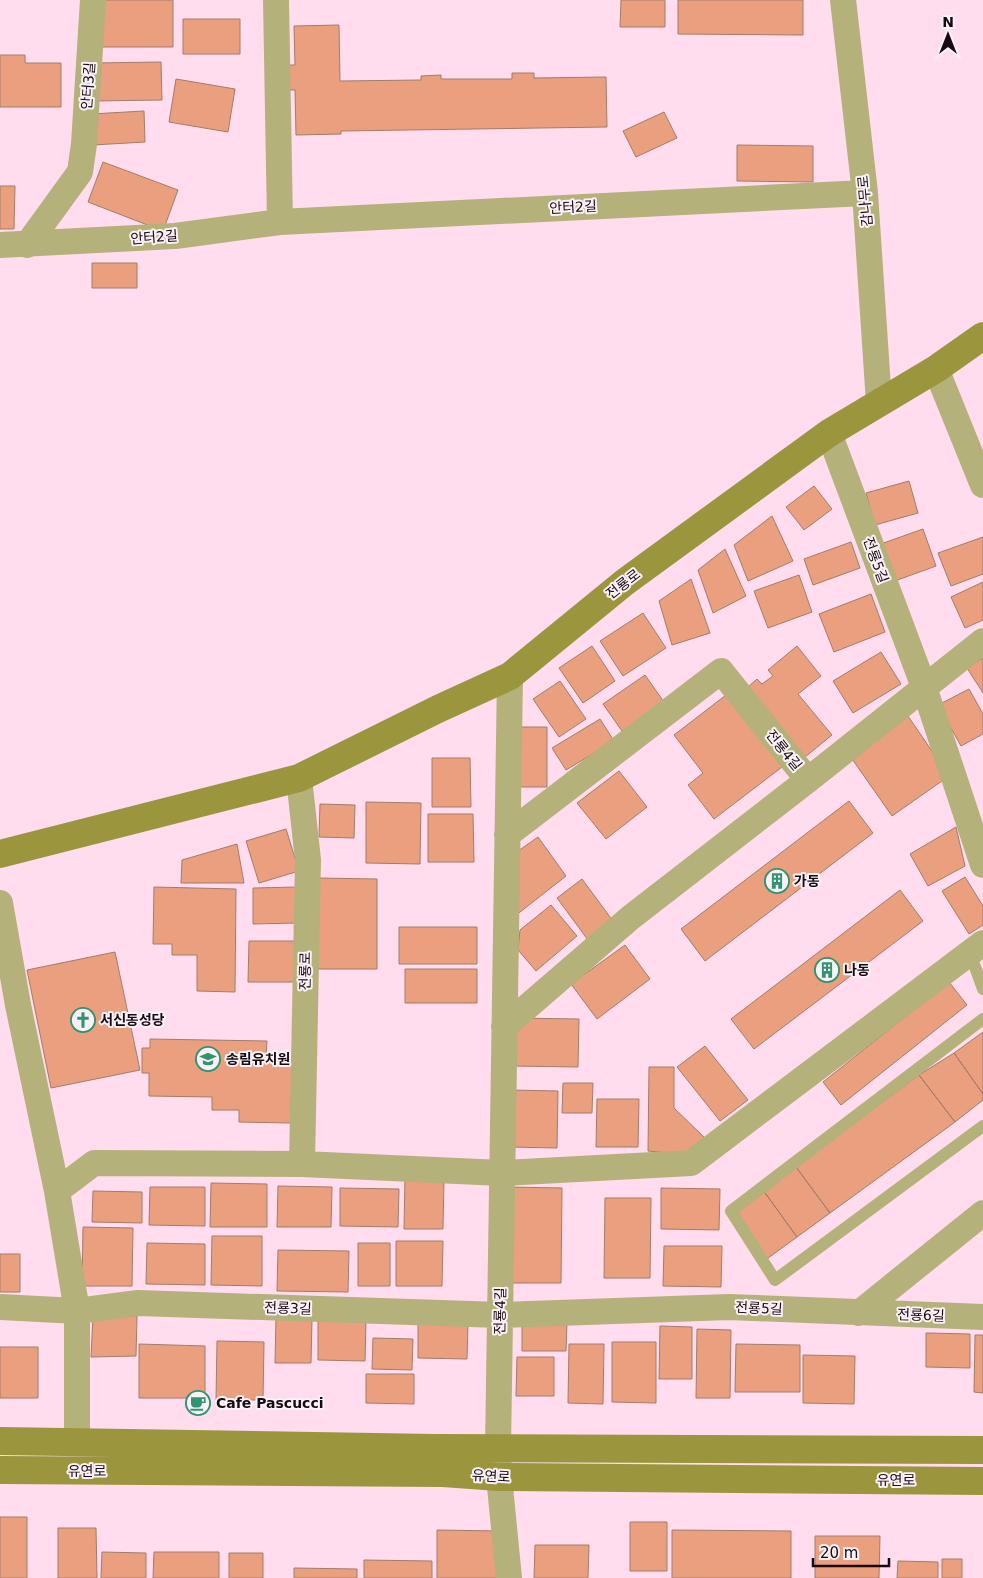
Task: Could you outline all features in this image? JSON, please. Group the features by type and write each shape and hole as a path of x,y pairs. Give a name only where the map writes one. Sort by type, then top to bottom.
{"street":[{"name":"안터3길","path":"27,245 80,172 84,144 93,0"},
{"path":"276,0 280,222"},
{"name":"감나무로","path":"843,0 865,193 879,403"},
{"name":"안터2길","path":"0,245 175,236 280,222 865,193"},
{"name":"전룡로","path":"0,854 299,778 438,709 510,676 625,582 829,433 936,370 983,336"},
{"path":"936,370 983,485"},
{"name":"전룡5길","path":"829,433 924,687 983,865"},
{"path":"808,780 983,641"},
{"name":"전룡4길","path":"504,1027 630,918 808,780 721,671 507,836"},
{"name":"전룡4길","path":"510,676 498,1448 499,1477 510,1578"},
{"name":"전룡로","path":"299,778 308,860 302,1164"},
{"path":"0,903 9,1005 57,1191 77,1311 77,1442"},
{"path":"57,1191 94,1163 302,1164 502,1173 691,1163 976,948"},
{"path":"859,1313 983,1213"},
{"name":"전룡3길","path":"0,1306 77,1311 138,1303 500,1315"},
{"name":"전룡5길","path":"500,1315 729,1307 859,1313"},
{"name":"전룡6길","path":"859,1313 983,1317"},
{"name":"유연로","path":"0,1441 498,1448 983,1450"},
{"name":"유연로","path":"0,1470 443,1473 499,1477 983,1481"}],"lane":[{"path":"976,948 983,989"},
{"path":"983,1019 731,1211 775,1280 983,1126"}],"building":[{"path":"101,0 173,0 173,47 101,47"},
{"path":"621,0 665,0 665,27 620,27"},
{"path":"678,0 803,0 803,35 678,34"},
{"path":"183,19 240,19 240,54 183,54"},
{"path":"339,25 340,81 421,80 421,76 441,75 441,79 512,79 512,73 534,73 534,78 606,77 607,127 341,131 341,134 296,135 295,90 288,90 288,65 295,65 294,26"},
{"path":"0,55 25,55 25,63 61,63 61,107 0,107"},
{"path":"161,62 162,100 94,101 94,63"},
{"path":"176,79 235,89 228,132 169,122"},
{"path":"144,111 145,142 93,145 91,114"},
{"path":"664,112 677,138 636,157 623,131"},
{"path":"737,145 813,146 813,182 737,181"},
{"path":"103,162 178,190 163,231 88,202"},
{"path":"0,186 15,186 14,229 0,229"},
{"path":"92,263 137,263 137,288 92,288"},
{"path":"909,481 918,513 875,525 866,493"},
{"path":"814,486 832,509 804,530 786,507"},
{"path":"772,516 793,561 748,581 734,545"},
{"path":"923,529 936,566 892,582 878,545"},
{"path":"983,537 983,574 951,586 938,553"},
{"path":"851,542 860,568 813,585 804,559"},
{"path":"725,549 746,596 713,613 698,570"},
{"path":"799,575 812,612 768,628 754,591"},
{"path":"691,579 710,633 672,645 659,601"},
{"path":"983,582 983,620 965,628 951,597"},
{"path":"871,594 885,632 834,652 819,614"},
{"path":"643,613 666,648 623,676 600,641"},
{"path":"592,646 615,681 583,703 559,668"},
{"path":"797,646 821,676 798,694 832,735 805,757 747,688 757,679 762,684 773,676 768,670"},
{"path":"881,652 901,684 853,713 833,681"},
{"path":"983,658 983,693 967,668"},
{"path":"645,675 664,702 622,731 603,704"},
{"path":"560,681 586,719 559,737 533,699"},
{"path":"969,689 983,714 983,734 961,746 938,705"},
{"path":"726,695 782,767 714,819 688,785 703,773 674,735"},
{"path":"908,716 949,776 892,816 850,756"},
{"path":"600,719 614,741 566,770 552,748"},
{"path":"512,727 547,727 547,787 511,787"},
{"path":"432,758 470,758 471,807 432,807"},
{"path":"619,771 647,807 606,839 577,803"},
{"name":"가동","path":"849,801 873,833 705,961 681,929"},
{"path":"366,802 421,803 420,864 366,863"},
{"path":"320,804 355,805 354,838 319,837"},
{"path":"428,814 473,814 474,862 428,862"},
{"path":"956,827 965,866 928,886 910,854"},
{"path":"286,829 299,871 259,883 246,841"},
{"path":"538,837 566,876 515,916 511,856"},
{"path":"237,844 244,883 181,883 182,860"},
{"path":"965,877 983,906 983,925 969,934 942,891"},
{"path":"319,878 377,879 377,969 318,969"},
{"path":"582,879 613,921 588,940 557,898"},
{"path":"154,887 236,889 235,992 197,991 197,955 172,955 172,944 153,944"},
{"path":"297,887 297,923 253,924 253,888"},
{"name":"나동","path":"900,890 923,921 754,1049 731,1019"},
{"path":"551,905 577,936 536,971 518,950 520,930"},
{"path":"399,927 477,927 477,964 399,964"},
{"path":"249,941 296,941 296,982 248,982"},
{"path":"625,945 650,979 597,1019 571,984"},
{"name":"서신동성당","path":"115,952 140,1070 51,1088 27,970"},
{"path":"405,969 477,969 477,1003 405,1003"},
{"path":"949,982 967,1005 841,1105 823,1082"},
{"path":"512,1018 579,1019 578,1067 512,1066"},
{"path":"983,1032 983,1094 954,1053"},
{"path":"150,1039 267,1041 266,1056 292,1057 291,1123 239,1122 239,1110 212,1110 212,1097 149,1096 149,1073 142,1073 142,1048 150,1048"},
{"path":"705,1046 748,1100 720,1121 677,1067"},
{"path":"954,1053 983,1094 983,1100 955,1122 919,1075"},
{"path":"649,1067 674,1067 674,1108 706,1139 690,1155 648,1151"},
{"path":"919,1075 955,1122 830,1213 796,1167"},
{"path":"563,1083 593,1083 592,1113 562,1113"},
{"path":"510,1090 558,1091 557,1148 509,1147"},
{"path":"597,1099 639,1099 638,1147 596,1147"},
{"path":"796,1167 830,1213 797,1237 763,1190"},
{"path":"405,1178 444,1179 443,1229 404,1229"},
{"path":"211,1183 267,1184 267,1227 210,1227"},
{"path":"278,1186 332,1187 331,1227 277,1227"},
{"path":"150,1187 205,1187 205,1226 149,1225"},
{"path":"508,1187 562,1188 561,1283 507,1283"},
{"path":"340,1188 399,1189 398,1227 340,1226"},
{"path":"661,1188 720,1189 719,1230 661,1229"},
{"path":"763,1190 797,1237 764,1261 734,1213"},
{"path":"93,1191 142,1192 142,1223 92,1222"},
{"path":"605,1198 651,1198 650,1278 604,1278"},
{"path":"83,1227 133,1228 132,1286 82,1286"},
{"path":"212,1236 262,1236 262,1286 211,1285"},
{"path":"396,1241 443,1241 442,1286 396,1286"},
{"path":"147,1243 205,1244 205,1285 146,1284"},
{"path":"358,1243 390,1243 390,1286 358,1286"},
{"path":"664,1246 722,1246 721,1287 663,1286"},
{"path":"278,1250 349,1251 348,1292 277,1291"},
{"path":"0,1254 20,1254 20,1292 0,1292"},
{"path":"93,1316 137,1316 136,1356 91,1357"},
{"path":"276,1318 312,1319 311,1363 275,1363"},
{"path":"318,1320 366,1320 365,1361 318,1360"},
{"path":"522,1321 567,1322 566,1351 522,1351"},
{"path":"418,1322 468,1323 467,1359 418,1358"},
{"path":"660,1326 692,1327 692,1379 659,1379"},
{"path":"697,1329 731,1330 730,1398 696,1398"},
{"path":"926,1333 970,1334 970,1368 926,1367"},
{"path":"975,1335 983,1335 983,1393 974,1392"},
{"path":"373,1338 413,1339 412,1370 372,1369"},
{"path":"217,1341 264,1342 263,1400 216,1400"},
{"path":"612,1342 656,1342 656,1403 612,1402"},
{"path":"139,1344 205,1346 205,1398 139,1398"},
{"path":"569,1344 604,1344 603,1404 568,1403"},
{"path":"736,1344 800,1345 800,1392 735,1392"},
{"path":"0,1347 38,1347 38,1398 0,1398"},
{"path":"803,1355 855,1356 854,1404 803,1403"},
{"path":"517,1357 554,1357 554,1396 516,1396"},
{"path":"366,1374 414,1374 414,1404 366,1403"},
{"path":"0,1517 27,1517 27,1578 0,1578"},
{"path":"630,1522 667,1522 667,1571 630,1571"},
{"path":"58,1528 96,1528 97,1578 58,1578"},
{"path":"437,1530 499,1531 499,1578 437,1578"},
{"path":"672,1530 791,1531 791,1578 672,1578"},
{"path":"815,1536 880,1536 879,1578 815,1578"},
{"path":"535,1545 589,1545 588,1578 534,1578"},
{"path":"102,1552 146,1553 146,1578 101,1578"},
{"path":"154,1552 219,1552 219,1578 153,1578"},
{"path":"229,1553 263,1553 263,1578 229,1578"},
{"path":"942,1559 962,1559 962,1578 942,1578"},
{"path":"364,1560 432,1561 432,1578 364,1578"},
{"path":"898,1561 938,1562 938,1578 897,1578"},
{"path":"294,1568 357,1569 357,1578 294,1578"}],"place":[{"name":"가동","path":"777,881"},
{"name":"나동","path":"827,970"},
{"name":"서신동성당","path":"83,1020"},
{"name":"송림유치원","path":"208,1059"},
{"name":"Cafe Pascucci","path":"198,1403"}]}
